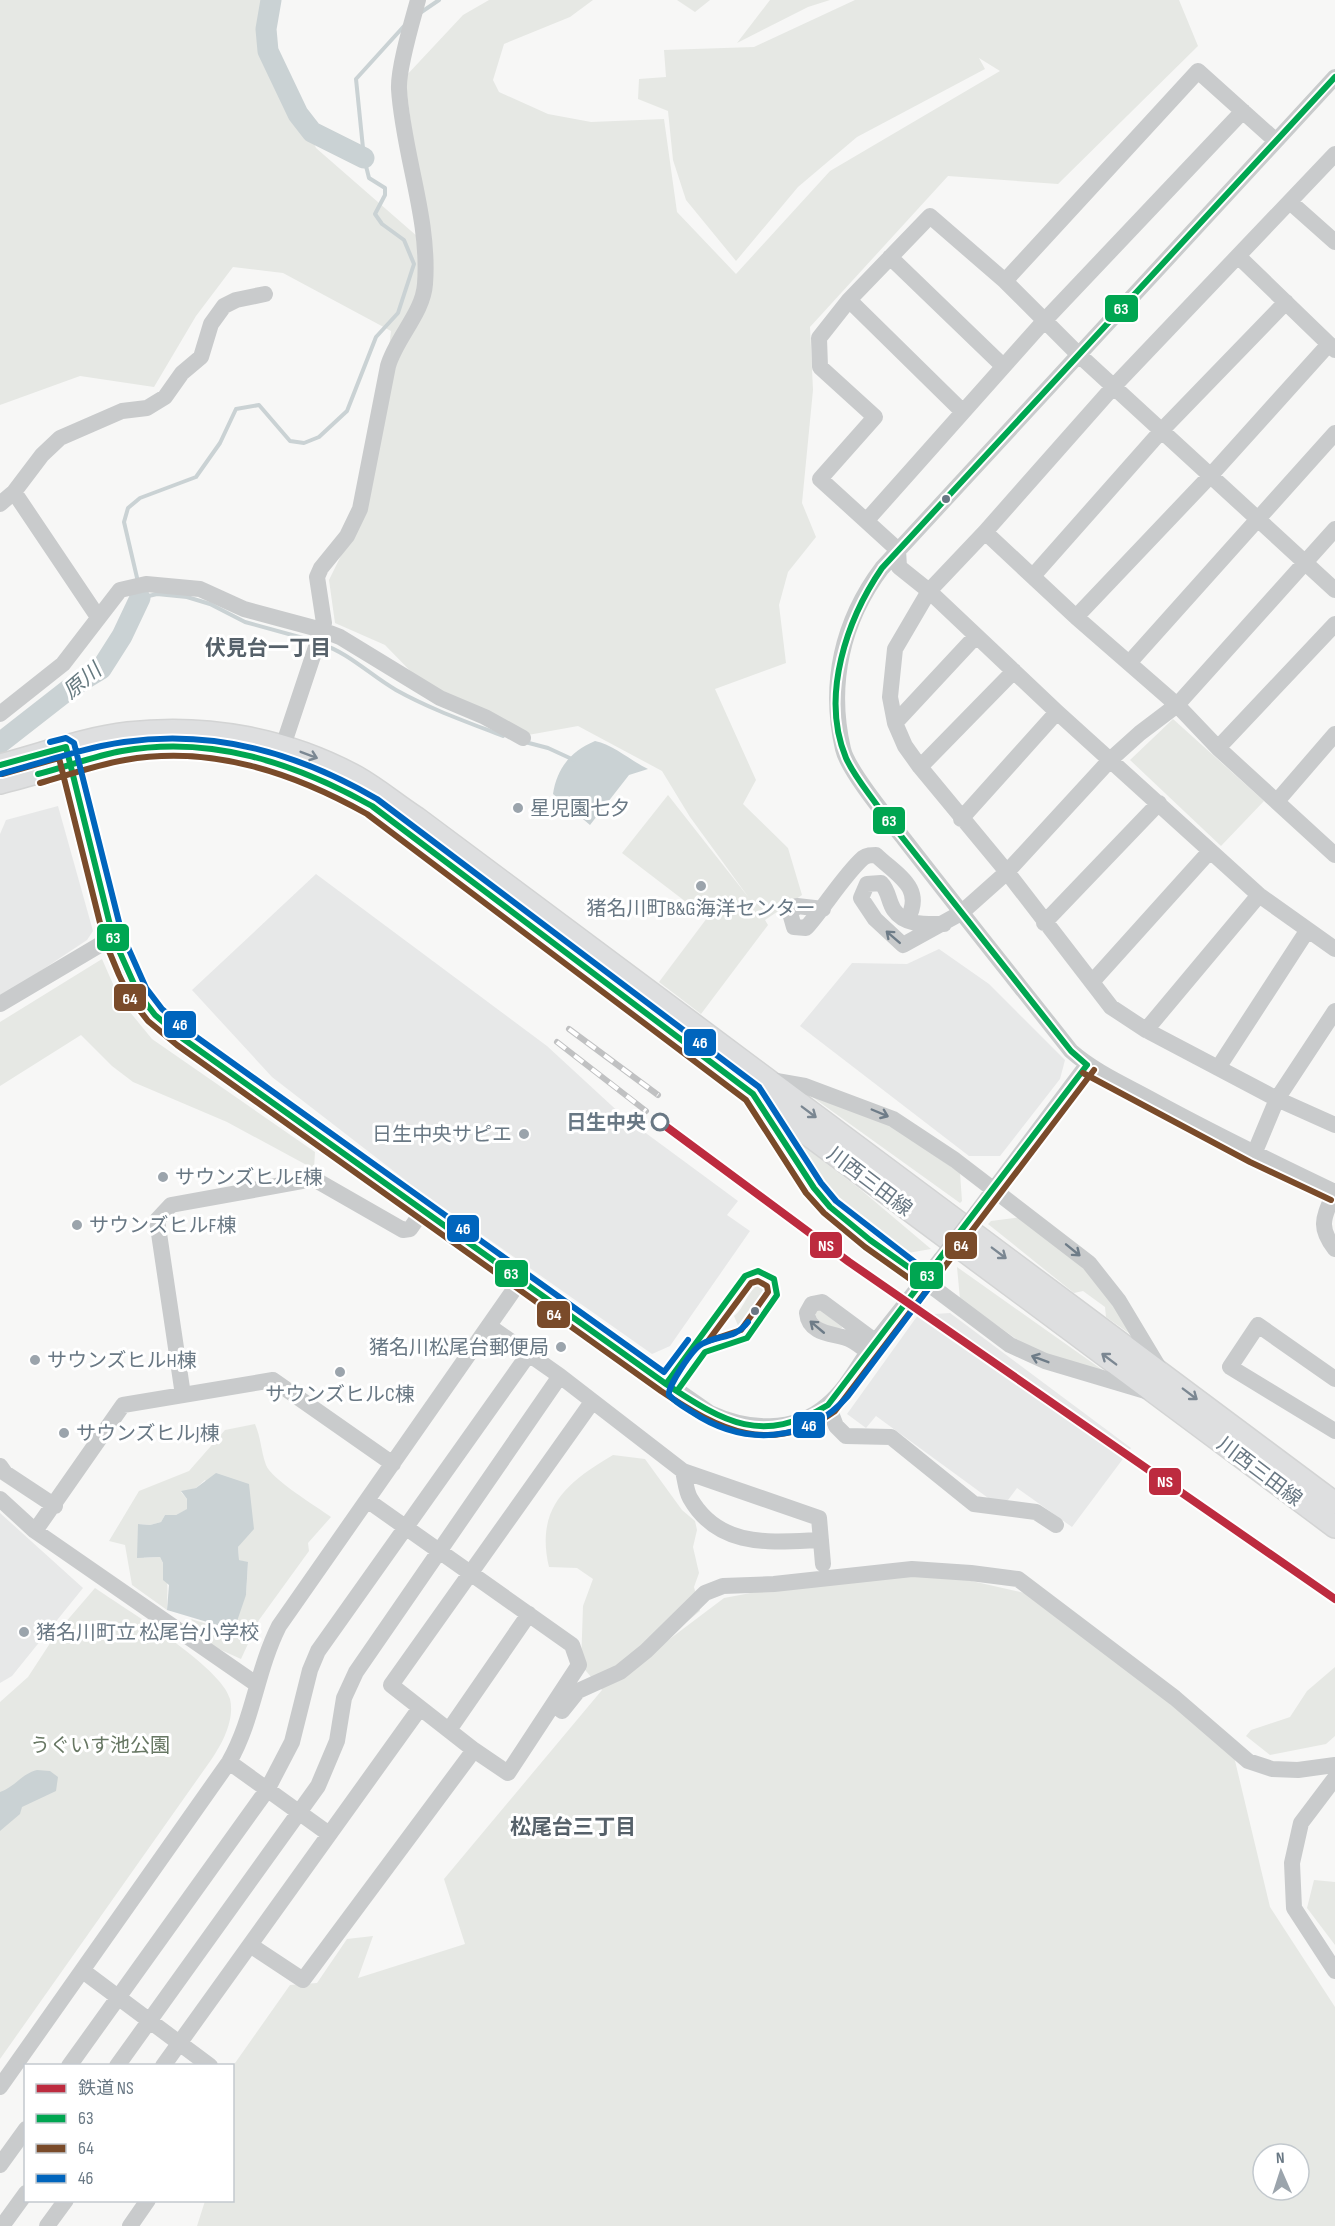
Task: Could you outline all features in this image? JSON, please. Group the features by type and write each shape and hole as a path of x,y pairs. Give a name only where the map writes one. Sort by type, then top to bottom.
{"main road":[{"name":"川西三田線","path":"0,783 127,734 163,731 250,737 280,753 372,806 759,1087 1160,1384 1335,1503"},
{"name":"川西三田線","path":"0,765 68,757"},
{"name":"川西三田線","path":"1160,1384 1335,1527"}],"street":[{"path":"280,753 325,617 317,578 321,567 347,536 360,509 388,366 393,349 417,308 425,287 418,195 399,88 417,4"},
{"path":"1005,281 1198,71 1276,141"},
{"path":"1335,77 898,550 863,593 840,652 837,703 843,751 872,799 1071,1051 1087,1065 1254,1154 1335,1192 1324,1218 1323,1232 1335,1249"},
{"path":"867,520 1045,320 1243,111"},
{"path":"1335,154 1115,385 985,532 929,591 895,649 890,697 895,723 905,746 1111,1007 1146,1030 1218,1068 1277,1099 1335,1125"},
{"path":"1290,202 1335,242"},
{"path":"1335,590 1163,429 1078,354 1005,281 930,216 849,300 819,338 820,367 875,417 820,479 898,550 899,567 929,591 1057,712 1259,895 1335,949"},
{"path":"890,257 1003,366"},
{"path":"1076,617 1332,347 1239,257"},
{"path":"0,504 14,492 42,455 60,438 122,411 147,408 165,397 182,373 201,357 211,324 224,306 236,300 265,294"},
{"path":"849,300 963,412"},
{"path":"1033,576 1163,429 1286,302"},
{"path":"1129,663 1335,433"},
{"path":"14,492 99,617"},
{"path":"944,924 923,924 907,920 894,909 886,888 881,883 867,884 861,898 875,920 903,945 944,924 961,913 1006,872 1110,760 1140,733 1177,705 1335,529"},
{"path":"985,532 1076,617 1177,705 1218,747 1334,852"},
{"path":"0,714 63,664 120,590 128,586 146,584 200,589 319,638 340,637 432,693 524,738"},
{"path":"1218,747 1335,624"},
{"path":"895,723 976,636"},
{"path":"920,767 1014,671"},
{"path":"962,819 1057,712"},
{"path":"1278,800 1335,734"},
{"path":"68,757 113,937 138,993 155,1015 182,1038 424,1209 520,1281 685,1396 727,1421 752,1427 792,1423 805,1419 828,1405 942,1259 1087,1065"},
{"path":"1044,923 1159,802"},
{"path":"1092,982 1210,851"},
{"path":"823,909 863,858 876,855 913,892 914,909 907,920"},
{"path":"1146,1030 1259,895"},
{"path":"1218,1068 1307,931"},
{"path":"0,1004 113,937"},
{"path":"1254,1154 1277,1099 1335,1011"},
{"path":"805,1086 893,1119 946,1154 1089,1263 1119,1301 1160,1384 1090,1376 1027,1354 1010,1345 870,1240 830,1207 814,1188 759,1087 805,1086"},
{"path":"183,1395 157,1220 171,1205 315,1179 403,1230 410,1228 424,1209"},
{"path":"0,2087 229,1762 243,1737 266,1653 279,1626 520,1281"},
{"path":"1335,1379 1258,1324 1230,1367 1335,1431"},
{"path":"489,1326 560,1376 683,1471 819,1518 823,1564"},
{"path":"70,2064 267,1790 292,1742 310,1670 318,1651 528,1355"},
{"path":"118,2064 318,1786 337,1741 345,1698 356,1671 560,1376"},
{"path":"36,1531 123,1405 273,1380 393,1464"},
{"path":"367,1500 440,1551 471,1573 529,1614 572,1645 579,1665 508,1773 474,1750 391,1685 471,1573 592,1402"},
{"path":"828,1405 836,1426 846,1436 891,1437 974,1504 1036,1512 1056,1525"},
{"path":"0,1466 5,1473 55,1506"},
{"path":"683,1471 689,1497 708,1519 729,1535 764,1542 821,1540"},
{"path":"0,1499 36,1531 256,1684"},
{"path":"554,1704 562,1711 578,1691 620,1672 646,1651 705,1593 723,1586 774,1584 912,1569 971,1573 1018,1579 1175,1698 1248,1761 1272,1770 1298,1770 1335,1765"},
{"path":"450,1731 529,1614"},
{"path":"164,2064 420,1708"},
{"path":"250,1945 303,1980 474,1750"},
{"path":"229,1762 329,1834"},
{"path":"1335,1778 1301,1823 1292,1863 1294,1908 1335,1971"},
{"path":"83,1971 207,2064"},
{"path":"0,2165 24,2131"},
{"path":"2,2226 24,2196"},
{"path":"47,2226 65,2202"},
{"path":"130,2226 147,2202"}],"shaded area":[{"path":"595,741 609,746 648,769 629,775 590,825 553,794 558,776 566,762 572,755"},
{"path":"58,806 93,931 87,940 0,998 0,834 6,820"},
{"path":"316,874 547,1046 624,1117 738,1201 727,1215 750,1231 670,1346 652,1354 413,1186 272,1077 192,990"},
{"path":"939,949 989,984 1065,1060 1060,1079 1000,1156 969,1156 800,1026 852,963 907,964"},
{"path":"950,1313 1131,1448 1072,1527 1017,1488 1008,1500 995,1503 876,1416 866,1428 847,1414 918,1315"},
{"path":"216,1473 249,1484 254,1529 238,1547 239,1560 248,1562 246,1595 234,1630 167,1610 169,1585 163,1580 163,1563 160,1557 137,1558 138,1524 150,1525 161,1522 165,1515 176,1515 187,1509 187,1499 181,1491 196,1488"},
{"name":"猪名川町立 松尾台小学校","path":"0,1513 83,1588 12,1676 0,1683"},
{"path":"37,1770 50,1771 58,1777 56,1791 22,1807 20,1814 0,1831 0,1792"}],"green space":[{"path":"0,0 266,0 265,14 273,51 316,148 426,244 405,77 463,15 489,0 593,0 570,17 504,44 493,80 499,92 548,114 591,122 664,119 677,212 736,274 830,171 1000,71 979,58 985,69 857,137 798,187 736,261 686,200 673,160 668,111 638,99 639,79 666,77 664,50 754,47 855,0 1179,0 1198,46 1058,184 948,176 810,327 813,390 802,503 816,537 788,572 779,605 786,663 715,689 756,780 743,804 788,848 802,895 765,920 768,925 701,1014 659,982 707,918 622,853 668,795 749,898 690,817 662,771 578,726 528,735 421,682 385,645 335,623 329,580 359,519 380,422 391,331 283,273 233,267 196,316 154,387 80,376 0,405"},
{"path":"677,0 710,0 695,12"},
{"path":"770,0 830,0 808,7 737,43"},
{"path":"1173,719 1264,801 1221,846 1130,760"},
{"path":"102,959 120,1000 152,1039 315,1152 314,1169 227,1122 133,1082 112,1066 81,1035 0,1086 0,1022"},
{"path":"811,1096 881,1119 960,1173 962,1201 960,1203"},
{"path":"782,1130 860,1189 931,1249 902,1254 837,1205 824,1191"},
{"path":"1021,1217 1063,1248 1097,1282 1137,1339 1106,1317 1105,1307 1083,1291 1074,1293 988,1224 991,1221"},
{"path":"957,1267 1111,1376 1029,1348 960,1299"},
{"path":"761,1284 765,1286 764,1293 743,1326 739,1328 734,1316 753,1290"},
{"path":"819,1309 842,1328 822,1324 815,1313"},
{"path":"255,1424 264,1460 270,1471 285,1485 331,1517 308,1543 309,1551 259,1620 241,1659 210,1645 191,1619 217,1627 246,1595 248,1563 239,1560 238,1547 245,1537 205,1480 196,1488 181,1492 187,1499 188,1509 176,1515 165,1515 161,1522 150,1525 138,1524 144,1558 160,1557 163,1564 167,1583 167,1610 132,1585 125,1545 109,1541 139,1491 189,1471 225,1430"},
{"path":"613,1455 645,1459 682,1510 695,1521 697,1530 693,1547 699,1573 694,1587 700,1611 622,1675 724,1598 901,1565 1038,1596 1231,1744 1270,1907 1335,2007 1335,2226 197,2226 205,2202 234,2202 234,2065 290,1985 317,1983 347,1939 373,1936 358,1978 465,1944 444,1879 602,1690 581,1665 583,1606 593,1579 577,1568 549,1567 546,1546 547,1528 558,1499 596,1465"},
{"name":"うぐいす池公園","path":"95,1588 171,1639 210,1671 223,1686 230,1699 231,1715 223,1739 211,1760 0,2059 0,1702 28,1677 58,1631"},
{"path":"1335,1667 1335,1736 1326,1744 1270,1755 1246,1736 1251,1730 1290,1717 1307,1691"},
{"path":"1314,1880 1335,1882 1335,1945 1307,1908"}],"waterway":[{"path":"271,0 266,29 268,51 298,114 312,132 364,158"},
{"path":"420,13 439,0"},
{"path":"138,582 124,522 128,508 140,498 196,477 220,443 236,409 259,405 290,441 304,443 319,437 347,411 376,337 398,313 414,264 404,240 382,224 375,214 385,195 385,188 369,178 364,158 356,79 405,25"},
{"path":"139,590 140,598 157,594 187,597 210,604 245,622 314,641"},
{"name":"原川","path":"0,743 73,686 101,669 122,636 140,598"},
{"path":"321,644 341,653 409,697 503,736"},
{"path":"525,742 548,748 574,760"}],"railway":[{"path":"569,1029 658,1095"},
{"path":"557,1042 646,1111"}],"rail line":[{"name":"NS","path":"660,1122 849,1262 1335,1599"}],"transit line":[{"name":"63","path":"1087,1065 1071,1051 879,808 853,771 846,758 839,734 836,709 841,659 858,610 882,568 1335,77"},
{"name":"46","path":"50,742 66,738 74,743 122,934 146,988 162,1009 188,1031 664,1372 688,1340"},
{"name":"46","path":"0,774 77,752 124,742 191,739 223,742 287,758 318,769 377,799 759,1087 821,1183 836,1201 934,1277 932,1284 848,1396 831,1412 813,1424 794,1431 773,1435 753,1435 732,1431 692,1412 669,1395 676,1376 698,1347 737,1332 748,1322"},
{"name":"63","path":"0,765 66,747 113,937 138,993 155,1015 182,1038 666,1384 707,1409 744,1424 763,1426 783,1424 805,1417 828,1405 1087,1065"},
{"name":"63","path":"38,774 122,751 155,747 220,750 283,765 372,806 753,1094 814,1188 830,1207 870,1240 925,1279"},
{"name":"64","path":"40,783 125,760 157,756 189,756 220,759 280,775 310,786 367,814 746,1100 806,1193 824,1213 865,1247 920,1286"},
{"name":"64","path":"2,774 59,758 104,939 130,998 148,1021 177,1045 661,1391 704,1417 725,1427 746,1433 767,1435 789,1433 812,1425 835,1411 1094,1070"},
{"name":"64","path":"1083,1073 1250,1162 1331,1200"},
{"name":"63","path":"666,1384 745,1276 758,1271 774,1279 777,1295 747,1338 705,1352 677,1391"},
{"name":"64","path":"758,1281 767,1286 768,1292 741,1330 708,1341 751,1283 758,1281"}],"place":[{"name":"星児園七夕","path":"518,808"},
{"name":"猪名川町B&G海洋センター","path":"701,886"},
{"name":"日生中央","path":"660,1122"},
{"name":"日生中央サピエ","path":"524,1134"},
{"name":"サウンズヒルE棟","path":"163,1177"},
{"name":"サウンズヒルF棟","path":"77,1225"},
{"name":"猪名川松尾台郵便局","path":"561,1347"},
{"name":"サウンズヒルH棟","path":"35,1360"},
{"name":"サウンズヒルC棟","path":"340,1372"},
{"name":"サウンズヒルJ棟","path":"64,1433"},
{"name":"猪名川町立 松尾台小学校","path":"24,1632"}],"district":[{"name":"伏見台一丁目","path":"268,648"},
{"name":"松尾台三丁目","path":"573,1827"}]}
